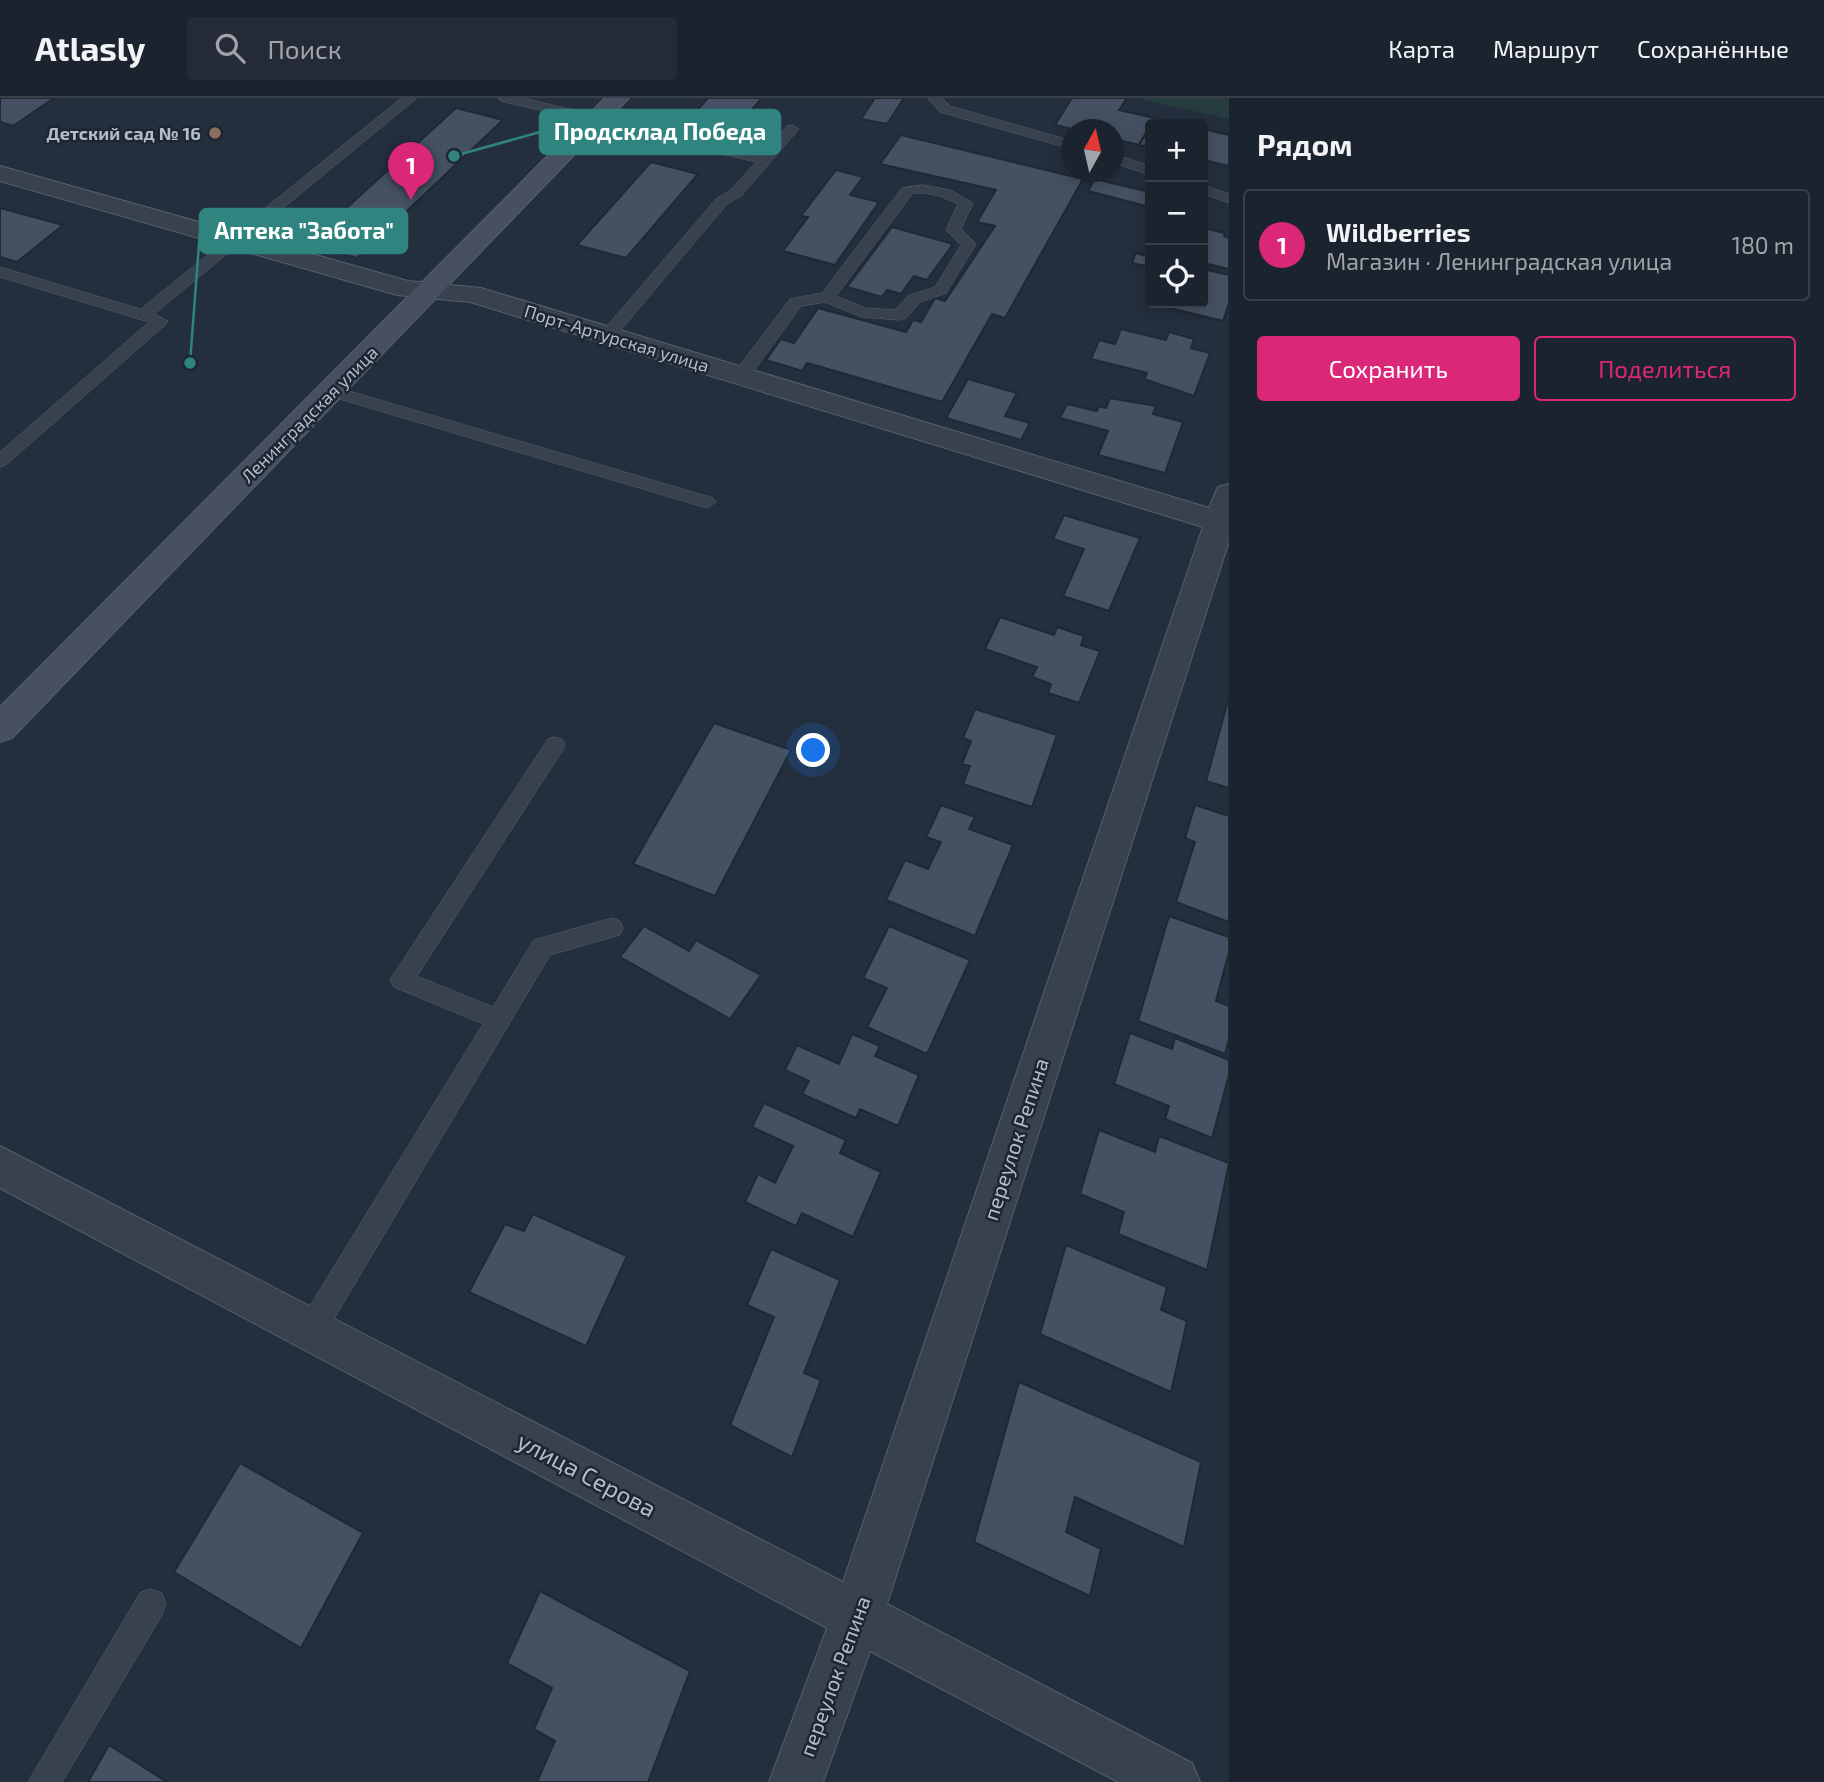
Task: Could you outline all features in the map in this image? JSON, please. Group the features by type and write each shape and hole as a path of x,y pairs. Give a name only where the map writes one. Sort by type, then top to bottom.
{"main road":[{"name":"Ленинградская улица","path":"0,729 618,98"}],"street":[{"name":"Порт-Артурская улица","path":"0,173 405,289 464,291 741,376 1226,514"},
{"name":"переулок Репина","path":"796,1782 857,1616 1226,514"},
{"name":"улица Серова","path":"0,1166 1173,1782"}],"lane":[{"path":"144,315 232,240 410,98"},
{"path":"506,98 765,160"},
{"path":"935,98 945,109 1061,142"},
{"path":"608,335 722,201 736,193 792,129"},
{"path":"1124,162 1145,169"},
{"path":"741,376 796,302 827,297 840,305 881,317 900,315 914,299 941,290 969,244 953,230 966,203 955,195 922,187 906,191 827,297"},
{"path":"1208,191 1229,199"},
{"path":"0,272 160,321 0,460"},
{"path":"0,289 16,277"},
{"path":"332,391 707,502"},
{"path":"499,1020 402,980 555,744"},
{"path":"312,1329 542,947 612,928"},
{"path":"44,1782 151,1604"}],"green space":[{"path":"1229,98 1229,119 1143,100"}],"building":[{"path":"0,98 54,98 13,126 0,122"},
{"path":"708,98 762,98 728,137 683,126"},
{"path":"875,98 904,98 887,124 861,119"},
{"path":"1072,98 1127,98 1119,110 1155,118 1145,119 1145,135 1139,145 1124,141 1124,119 1061,119 1061,126 1055,125"},
{"path":"456,108 503,120 357,258 307,244"},
{"path":"1208,130 1229,135 1229,166 1208,161"},
{"path":"901,135 1061,174 1061,182 1081,182 1005,318 992,314 942,402 807,363 802,371 766,360 781,339 794,343 818,308 906,332 913,320 921,322 935,298 945,301 995,226 977,222 996,190 880,164"},
{"path":"1145,135 1145,146 1139,145"},
{"path":"651,162 698,174 626,258 577,245"},
{"path":"836,170 863,177 850,195 879,202 835,265 783,251 808,217 801,216"},
{"path":"1093,182 1108,182 1145,191 1145,206 1088,191"},
{"path":"0,208 63,225 17,262 0,257"},
{"path":"892,227 953,244 927,280 914,276 901,294 887,290 882,297 847,287"},
{"path":"1208,229 1225,233 1224,236 1229,238 1229,269 1208,264"},
{"path":"1136,253 1145,256 1145,266 1132,263"},
{"path":"1208,270 1229,275 1229,303 1223,321 1170,308 1208,308"},
{"path":"1121,329 1166,340 1169,332 1194,339 1191,348 1210,353 1194,396 1144,379 1147,373 1091,359 1099,340 1115,344"},
{"path":"968,379 1017,393 1005,416 1030,423 1021,440 946,418"},
{"path":"1110,398 1156,406 1153,414 1183,422 1165,473 1098,455 1108,431 1060,418 1067,404 1097,411 1099,406 1106,408"},
{"path":"1064,515 1140,538 1109,611 1063,596 1084,549 1053,539"},
{"path":"1000,617 1054,635 1057,627 1084,636 1081,645 1100,651 1079,703 1048,693 1051,684 1032,677 1037,667 985,649"},
{"path":"1229,697 1229,788 1206,781"},
{"path":"975,709 1057,735 1032,807 963,784 970,766 962,764 971,741 963,738"},
{"path":"714,723 791,750 715,896 633,864"},
{"path":"941,805 975,817 969,829 1013,845 975,936 886,900 905,860 928,869 941,842 926,837"},
{"path":"1195,805 1229,816 1229,922 1176,902 1195,842 1185,838"},
{"path":"1169,916 1229,937 1229,952 1216,1001 1229,1006 1229,1039 1225,1054 1138,1021"},
{"path":"644,926 689,951 696,940 761,975 730,1019 620,957"},
{"path":"889,926 970,960 927,1054 867,1027 887,988 863,978"},
{"path":"1130,1033 1172,1049 1175,1038 1229,1060 1229,1075 1212,1138 1165,1119 1169,1106 1114,1084"},
{"path":"852,1034 880,1046 875,1056 919,1075 898,1126 860,1109 856,1118 802,1094 809,1081 785,1070 797,1045 839,1064"},
{"path":"764,1103 846,1140 840,1153 881,1172 853,1237 802,1213 796,1226 745,1202 758,1174 775,1183 793,1146 752,1127"},
{"path":"1099,1130 1155,1152 1159,1136 1229,1163 1207,1270 1118,1234 1124,1212 1080,1194"},
{"path":"533,1214 627,1256 586,1346 469,1292 505,1224 524,1231"},
{"path":"1066,1245 1167,1287 1161,1310 1187,1321 1171,1392 1040,1334"},
{"path":"771,1249 840,1280 804,1373 821,1380 792,1457 730,1425 774,1317 747,1305"},
{"path":"1019,1382 1201,1462 1184,1547 1075,1497 1066,1532 1101,1549 1090,1596 974,1542"},
{"path":"240,1463 363,1533 301,1648 174,1572"},
{"path":"540,1591 690,1671 648,1782 537,1782 555,1741 534,1729 552,1688 507,1663"},
{"path":"109,1745 167,1782 88,1782"}],"place":[{"name":"Детский сад № 16","path":"215,133"},
{"name":"Продсклад Победа","path":"454,156"},
{"name":"Wildberries","path":"411,200"},
{"name":"Аптека \"Забота\"","path":"190,363"}]}
